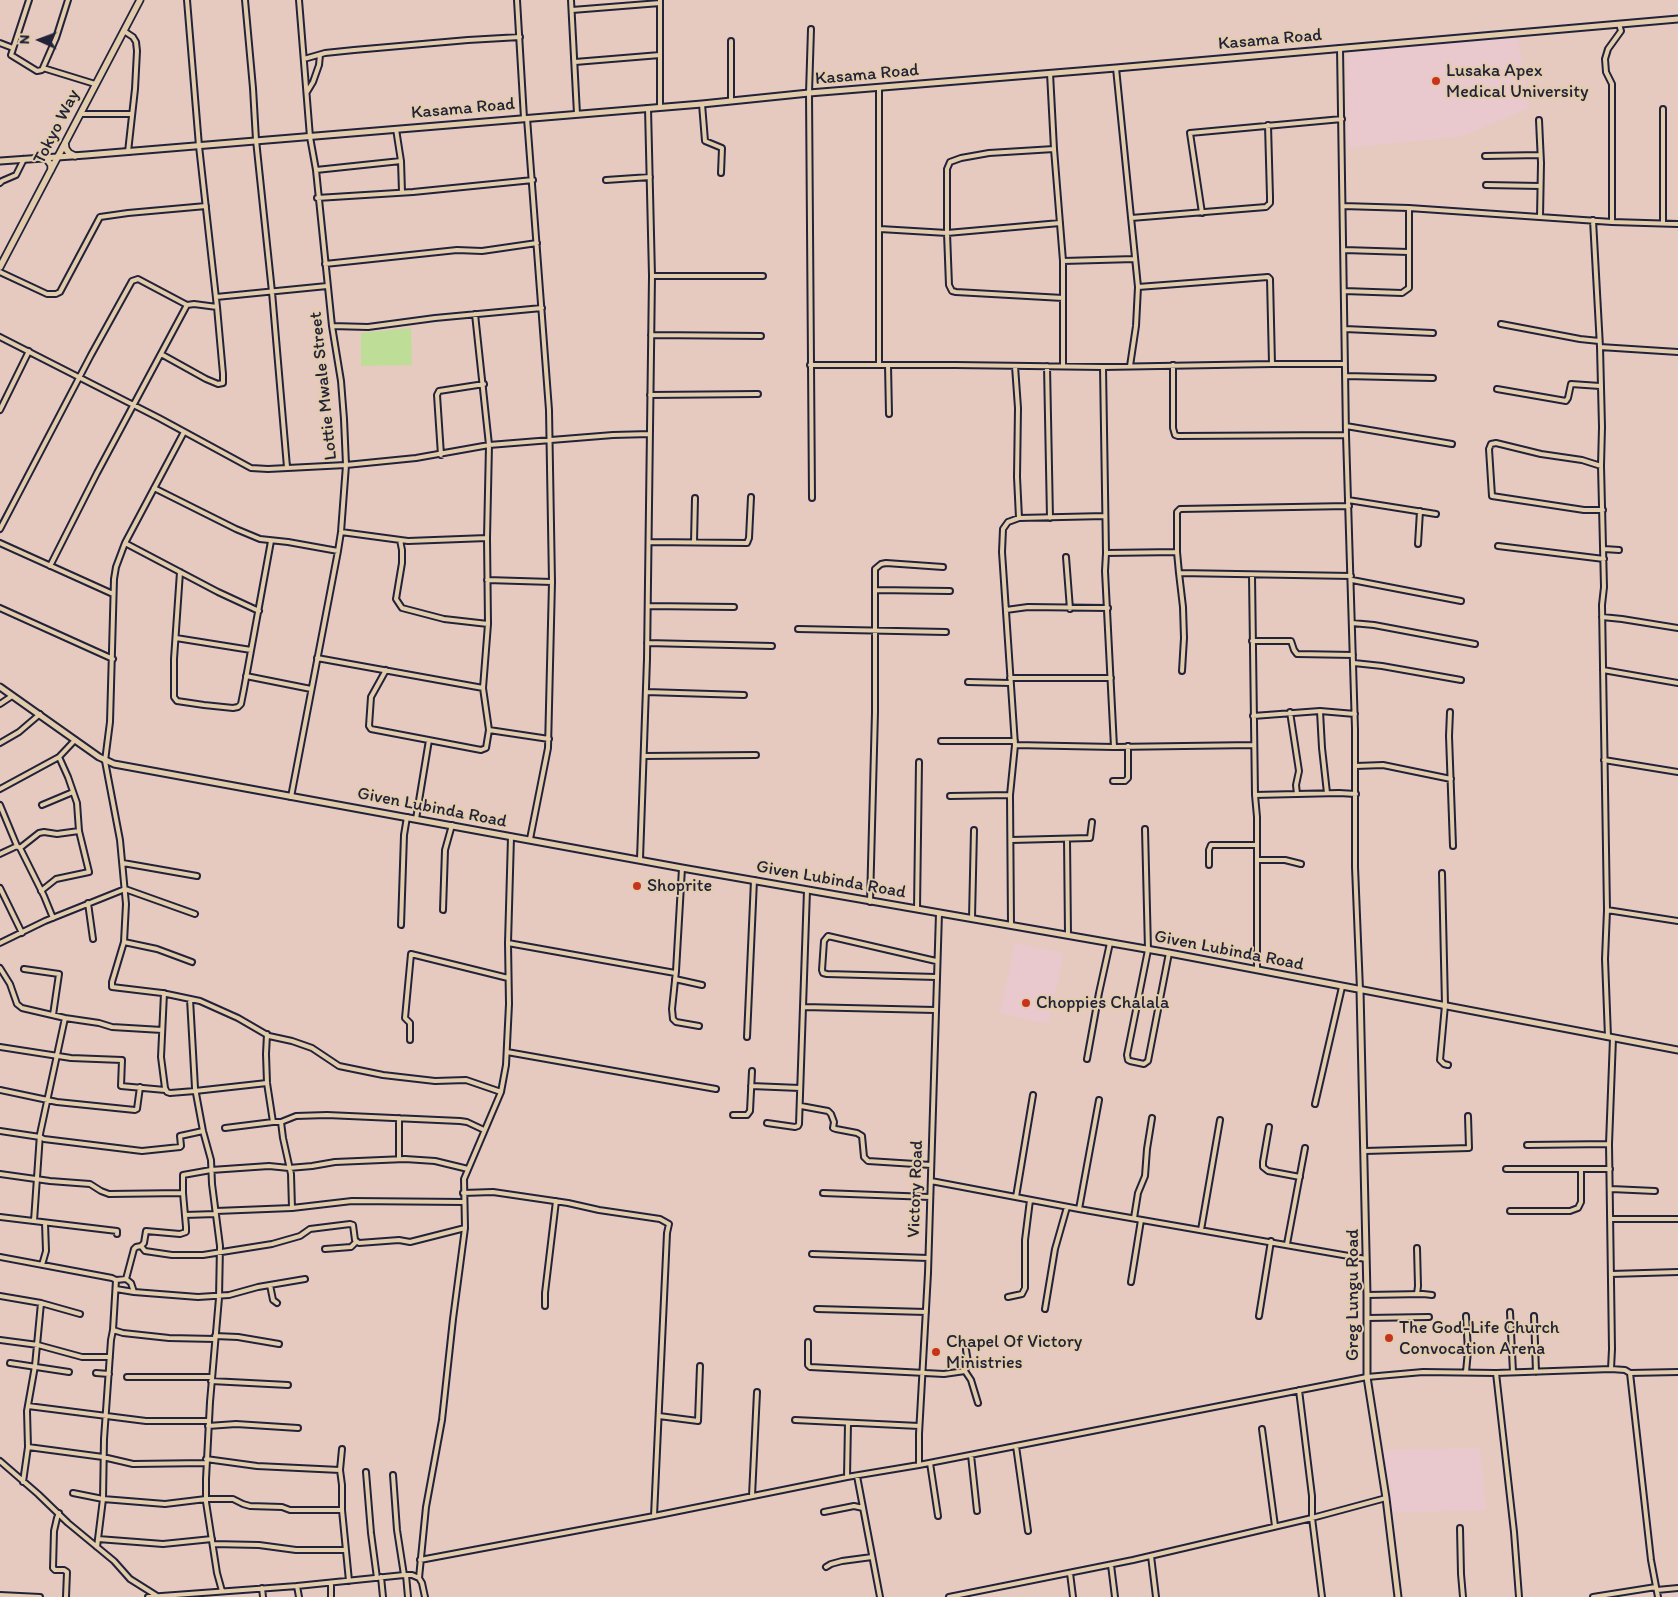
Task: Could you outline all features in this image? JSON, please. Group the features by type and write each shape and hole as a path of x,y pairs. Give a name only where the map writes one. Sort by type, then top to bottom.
{"main road":[{"name":"Tokyo Way","path":"0,267 140,0"},
{"path":"65,143 69,154 75,156"},
{"path":"46,158 51,166 51,170"}],"street":[{"path":"29,0 11,55 37,71 43,68 56,38 68,0"},
{"path":"161,354 206,379 222,384 223,374 217,307 199,146 187,0"},
{"path":"245,0 256,140 272,292 287,467"},
{"name":"Lottie Mwale Street","path":"291,797 338,552 346,465 341,381 332,326 317,198 316,170 310,137 299,0"},
{"path":"517,0 533,180 550,441 552,582 549,739 530,839"},
{"path":"571,0 577,114"},
{"path":"572,10 660,2 660,107"},
{"name":"Kasama Road","path":"0,161 702,104 809,93 1678,19"},
{"path":"1612,222 1612,84 1606,72 1605,59 1608,49 1621,32 1620,24"},
{"path":"811,29 809,93 812,498"},
{"path":"124,31 133,37 136,42 137,51 128,152"},
{"path":"304,59 354,50 520,37"},
{"path":"730,101 731,41"},
{"path":"0,43 13,48"},
{"path":"1340,48 1346,435 1356,766 1355,875 1360,990"},
{"path":"306,92 313,82 319,65 320,55"},
{"path":"575,62 660,56"},
{"path":"43,68 96,84"},
{"path":"1116,68 1138,286 1136,326 1130,366"},
{"path":"1050,73 1063,261 1063,366"},
{"path":"879,88 879,365"},
{"path":"702,104 705,141 722,148 721,172"},
{"path":"640,859 648,606 652,276 648,108"},
{"path":"1663,109 1663,223"},
{"path":"81,114 132,114"},
{"path":"1202,213 1190,133 1342,119"},
{"path":"1539,120 1540,217"},
{"path":"1131,218 1266,207 1270,203 1268,125"},
{"path":"396,129 401,161 402,192"},
{"path":"1054,149 989,153 950,162 947,169 948,285 952,291 1063,298"},
{"path":"1485,156 1540,155"},
{"path":"0,183 16,175 24,159"},
{"path":"316,170 401,161"},
{"path":"606,180 650,177"},
{"path":"317,198 533,180"},
{"path":"1486,185 1540,186"},
{"path":"0,272 47,294 56,294 60,292 100,217 206,206"},
{"path":"1343,206 1409,208 1612,222 1678,224"},
{"path":"1344,291 1402,293 1409,288 1409,208"},
{"path":"1593,220 1600,341 1604,549 1602,617 1607,910 1605,959 1610,1037 1611,1369"},
{"path":"880,230 947,233 1060,223"},
{"path":"325,264 457,250 482,251 537,243"},
{"path":"1344,250 1408,252"},
{"path":"1063,261 1135,259"},
{"path":"652,276 763,276"},
{"path":"1138,286 1268,277 1270,279 1272,364"},
{"path":"0,529 132,282 138,280 187,305 217,307"},
{"path":"216,297 327,286"},
{"path":"50,566 133,404 187,305"},
{"path":"332,326 368,327 435,318 542,308"},
{"path":"386,670 372,698 370,728 374,731 483,750 487,746 489,730 483,688 488,624 489,445 484,384 475,314"},
{"path":"1501,324 1600,341"},
{"path":"1344,329 1433,333"},
{"path":"651,335 761,336"},
{"path":"0,337 133,404 251,468 268,469 346,465 441,455 489,445 650,434"},
{"path":"1600,347 1678,352"},
{"path":"0,410 29,352"},
{"path":"810,365 1103,367 1345,364"},
{"path":"888,365 889,414"},
{"path":"1173,365 1173,428 1175,435 1346,435"},
{"path":"1015,366 1018,415 1017,477 1019,518"},
{"path":"1047,366 1050,518"},
{"path":"1103,367 1105,571 1114,747"},
{"path":"1345,376 1433,378"},
{"path":"441,455 436,401 439,391 484,384"},
{"path":"1497,389 1566,401 1571,384 1600,386"},
{"path":"650,395 758,394"},
{"path":"1346,426 1452,444"},
{"path":"184,432 125,543 116,567 113,594 110,722 105,761 123,863 126,904 124,942 112,987 164,993 200,1001 238,1018 267,1034 312,1048 339,1066 383,1075 435,1081 466,1080 500,1092"},
{"path":"1601,466 1582,460 1541,454 1496,443 1491,444 1489,449 1492,496 1584,510 1603,510"},
{"path":"154,488 260,539 288,542 338,552"},
{"path":"649,542 747,543 749,538 751,497"},
{"path":"694,542 696,498"},
{"path":"1348,500 1436,514"},
{"path":"1182,671 1183,607 1177,552 1177,512 1180,508 1349,506"},
{"path":"1418,544 1420,511"},
{"path":"1011,925 1010,795 1015,743 1002,552 1003,529 1008,522 1019,518 1105,516"},
{"path":"341,532 400,540 430,541 487,538"},
{"path":"400,540 402,563 396,599 402,608 444,619 488,624"},
{"path":"180,572 174,697 178,701 238,707 241,704 271,541"},
{"path":"0,543 113,594"},
{"path":"125,543 259,611"},
{"path":"1498,546 1604,560"},
{"path":"1604,549 1619,550"},
{"path":"1106,553 1177,552"},
{"path":"1066,558 1070,608"},
{"path":"870,902 875,712 875,569 881,564 943,567"},
{"path":"1179,573 1351,578 1461,601"},
{"path":"1252,575 1253,716 1258,860 1257,970"},
{"path":"487,580 552,582"},
{"path":"875,590 950,591"},
{"path":"648,606 734,607"},
{"path":"1006,610 1028,607 1108,608"},
{"path":"0,608 113,658"},
{"path":"1602,617 1678,628"},
{"path":"1352,623 1374,625 1475,644"},
{"path":"798,629 946,632"},
{"path":"176,638 251,650"},
{"path":"1252,642 1292,641 1295,652 1299,654 1353,655"},
{"path":"647,643 772,646"},
{"path":"317,658 483,688"},
{"path":"1354,663 1461,680"},
{"path":"1603,670 1678,683"},
{"path":"246,676 311,689"},
{"path":"968,682 1111,678"},
{"name":"Given Lubinda Road","path":"0,687 105,761 169,775 870,902 1168,953 1678,1050"},
{"path":"646,692 744,696"},
{"path":"0,704 12,696"},
{"path":"1253,716 1320,711 1355,714"},
{"path":"1320,711 1327,793"},
{"path":"1290,712 1299,771 1296,785 1297,794"},
{"path":"1450,712 1453,846"},
{"path":"0,743 25,727 40,714"},
{"path":"489,730 549,739"},
{"path":"0,789 59,756 75,740"},
{"path":"416,819 429,740"},
{"path":"942,741 1114,747 1254,744"},
{"path":"1113,781 1125,781 1128,778 1128,746"},
{"path":"644,756 756,755"},
{"path":"41,891 56,879 90,872 79,831 77,803 59,756"},
{"path":"1604,760 1678,772"},
{"path":"916,909 919,762"},
{"path":"1356,766 1383,765 1451,780"},
{"path":"42,805 73,792"},
{"path":"1255,795 1356,794"},
{"path":"950,796 1010,795"},
{"path":"0,805 53,918"},
{"path":"401,925 404,835 407,817"},
{"path":"1011,840 1090,838 1092,822"},
{"path":"444,910 445,850 452,825"},
{"path":"1145,829 1148,950 1127,1055 1130,1061 1144,1064 1148,1061 1168,953"},
{"path":"972,918 974,830"},
{"path":"0,854 19,847 44,832 56,834 79,831"},
{"path":"424,1597 419,1578 420,1560 426,1507 442,1420 465,1228 464,1179 500,1092 508,1052 508,943 511,837"},
{"path":"1067,839 1068,935"},
{"path":"1210,864 1209,850 1211,846 1257,845"},
{"path":"1258,860 1285,860 1301,864"},
{"path":"123,863 197,876"},
{"path":"682,868 672,1009 673,1019 676,1022 699,1026"},
{"path":"1442,873 1445,1005 1440,1060 1448,1065"},
{"path":"747,1037 754,880"},
{"path":"0,888 22,933"},
{"path":"0,943 53,918 125,889 195,914"},
{"path":"767,1123 798,1126 801,1106 807,890"},
{"path":"88,903 93,939"},
{"path":"1607,910 1678,921"},
{"name":"Victory Road","path":"919,1465 919,1426 931,1181 936,961 939,914"},
{"path":"936,961 828,936 824,941 822,970 823,973 827,974 936,977"},
{"path":"124,942 158,949 192,962"},
{"path":"508,943 675,973"},
{"path":"1086,1059 1110,943"},
{"path":"410,1040 410,1024 405,1018 411,954 508,978"},
{"path":"0,968 10,984 17,1004 22,1008 118,1028 162,1030"},
{"path":"24,969 59,974 53,1015"},
{"path":"675,979 702,985"},
{"path":"1315,1104 1342,987"},
{"name":"Greg Lungu Road","path":"1360,990 1368,1295 1367,1377 1386,1498 1398,1597"},
{"path":"164,993 161,1057 165,1090"},
{"path":"190,999 195,1091 207,1143 220,1253 219,1296 208,1423 206,1499 217,1573 222,1591"},
{"path":"803,1007 935,1010"},
{"path":"34,1221 40,1137 65,1018"},
{"path":"267,1034 267,1083 273,1122"},
{"path":"0,1047 57,1056 122,1060 121,1086 165,1090 170,1093 267,1083"},
{"path":"508,1052 716,1089"},
{"path":"733,1115 748,1115 749,1113 752,1071"},
{"path":"751,1086 800,1088"},
{"path":"0,1090 57,1102 134,1110 137,1109 140,1087"},
{"path":"1016,1197 1032,1095"},
{"path":"1079,1209 1100,1100"},
{"path":"801,1106 828,1111 834,1122 833,1128 857,1133 862,1136 864,1157 868,1160 931,1165"},
{"path":"225,1128 281,1122 291,1117 309,1115 460,1121 467,1122 484,1130"},
{"path":"1365,1151 1469,1148 1468,1116"},
{"path":"399,1118 399,1159"},
{"path":"1134,1218 1138,1193 1145,1176 1152,1118"},
{"path":"1201,1230 1220,1120"},
{"path":"281,1122 289,1168 292,1208"},
{"path":"1269,1127 1262,1162 1263,1167 1268,1171 1300,1177"},
{"path":"0,1131 105,1148 149,1151 180,1147 180,1136 203,1131"},
{"path":"1527,1145 1609,1144"},
{"path":"1287,1244 1305,1148"},
{"path":"126,1279 134,1249 144,1243 148,1231 184,1233 186,1215 183,1175 211,1170 274,1166 289,1168 335,1162 399,1159 435,1161 468,1169"},
{"path":"1506,1169 1610,1170"},
{"path":"1510,1211 1570,1211 1578,1208 1581,1202 1581,1169"},
{"path":"0,1174 90,1184 110,1194 183,1193"},
{"path":"931,1181 1067,1207 1366,1259"},
{"path":"1610,1189 1655,1191"},
{"path":"463,1193 493,1192 556,1201 599,1210 660,1219 669,1224 666,1242 654,1516"},
{"path":"823,1193 930,1197"},
{"path":"1008,1297 1022,1294 1025,1288 1025,1240 1030,1200"},
{"path":"186,1215 292,1208 352,1201 464,1202"},
{"path":"544,1306 556,1201"},
{"path":"1045,1309 1055,1249 1067,1207"},
{"path":"0,1218 117,1231 117,1234"},
{"path":"1610,1219 1678,1219"},
{"path":"1131,1282 1141,1220"},
{"path":"42,1265 46,1252 45,1223"},
{"path":"141,1246 145,1251 172,1255 220,1253 272,1244 300,1236 310,1229 350,1224 353,1225 356,1242"},
{"path":"325,1249 351,1247 356,1242 399,1240 410,1242 465,1228"},
{"path":"1258,1316 1271,1242"},
{"path":"1417,1248 1417,1294"},
{"path":"812,1254 928,1258"},
{"path":"0,1257 116,1280 126,1279 131,1282 134,1292"},
{"path":"1611,1274 1678,1272"},
{"path":"116,1289 182,1296 219,1296 305,1279"},
{"path":"97,1547 103,1498 105,1417 116,1280"},
{"path":"270,1285 273,1300 277,1303"},
{"path":"1368,1295 1432,1295"},
{"path":"0,1296 41,1303 80,1314"},
{"path":"23,1482 28,1447 28,1406 38,1345 41,1303"},
{"path":"817,1309 926,1312"},
{"path":"1510,1312 1513,1372"},
{"path":"1466,1316 1468,1351 1466,1372"},
{"path":"1534,1316 1536,1372"},
{"path":"1368,1318 1429,1318"},
{"path":"113,1330 123,1333 169,1338 238,1337 279,1344"},
{"path":"0,1340 38,1345 82,1356 110,1357"},
{"path":"808,1342 808,1365 810,1367 944,1374 966,1371"},
{"path":"966,1350 968,1362 966,1371 971,1380 978,1403"},
{"path":"10,1363 69,1372"},
{"path":"658,1416 698,1421 700,1366"},
{"path":"420,1560 847,1477 930,1463 1367,1377 1423,1372 1496,1373 1611,1369 1625,1370 1630,1373 1678,1372"},
{"path":"96,1373 109,1374"},
{"path":"1496,1373 1514,1532 1519,1597"},
{"path":"1630,1373 1651,1560 1658,1597"},
{"path":"127,1377 211,1379 288,1385"},
{"path":"1299,1390 1322,1597"},
{"path":"752,1496 757,1392"},
{"path":"28,1406 146,1421 298,1428"},
{"path":"794,1420 919,1426"},
{"path":"847,1477 848,1423"},
{"path":"1262,1429 1275,1526"},
{"path":"1016,1446 1028,1531"},
{"path":"28,1447 103,1457 133,1464 206,1461 257,1466 340,1470"},
{"path":"342,1449 340,1470 342,1510 349,1581"},
{"path":"970,1455 977,1511"},
{"path":"0,1461 97,1547 130,1579 159,1597"},
{"path":"930,1463 938,1516"},
{"path":"366,1472 370,1533 383,1597"},
{"path":"393,1475 397,1530 408,1597"},
{"path":"857,1476 880,1597"},
{"path":"74,1493 165,1504 233,1498 250,1506 276,1507 290,1510 342,1510"},
{"path":"949,1597 1111,1565 1312,1518 1386,1498"},
{"path":"824,1512 854,1506 863,1508"},
{"path":"59,1513 54,1531 53,1568 67,1572 66,1597"},
{"path":"1460,1528 1462,1568 1460,1574 1463,1597"},
{"path":"98,1539 163,1544 212,1541 296,1550 346,1550"},
{"path":"1150,1556 1156,1597"},
{"path":"826,1567 842,1560 872,1557"},
{"path":"1111,1565 1115,1597"},
{"path":"1070,1573 1072,1597"},
{"path":"148,1597 297,1586 405,1575 419,1578"},
{"path":"331,1582 331,1597"},
{"path":"297,1586 299,1597"},
{"path":"262,1588 263,1597"},
{"path":"1593,1597 1678,1588"},
{"path":"236,1590 237,1597"},
{"path":"0,1595 40,1597"}],"shaded area":[{"name":"Lusaka Apex Medical University","path":"1518,36 1529,108 1463,136 1348,148 1347,53"},
{"path":"1015,943 1064,953 1048,1024 1000,1013"},
{"path":"1480,1448 1486,1510 1387,1513 1388,1494 1392,1488 1391,1483 1386,1478 1379,1450"}],"green space":[{"path":"411,328 412,365 361,366 361,333"}],"place":[{"name":"Lusaka Apex Medical University","path":"1436,81"},
{"name":"Shoprite","path":"637,886"},
{"name":"Choppies Chalala","path":"1026,1003"},
{"name":"The God-Life Church Convocation Arena","path":"1389,1338"},
{"name":"Chapel Of Victory Ministries","path":"936,1352"}]}
